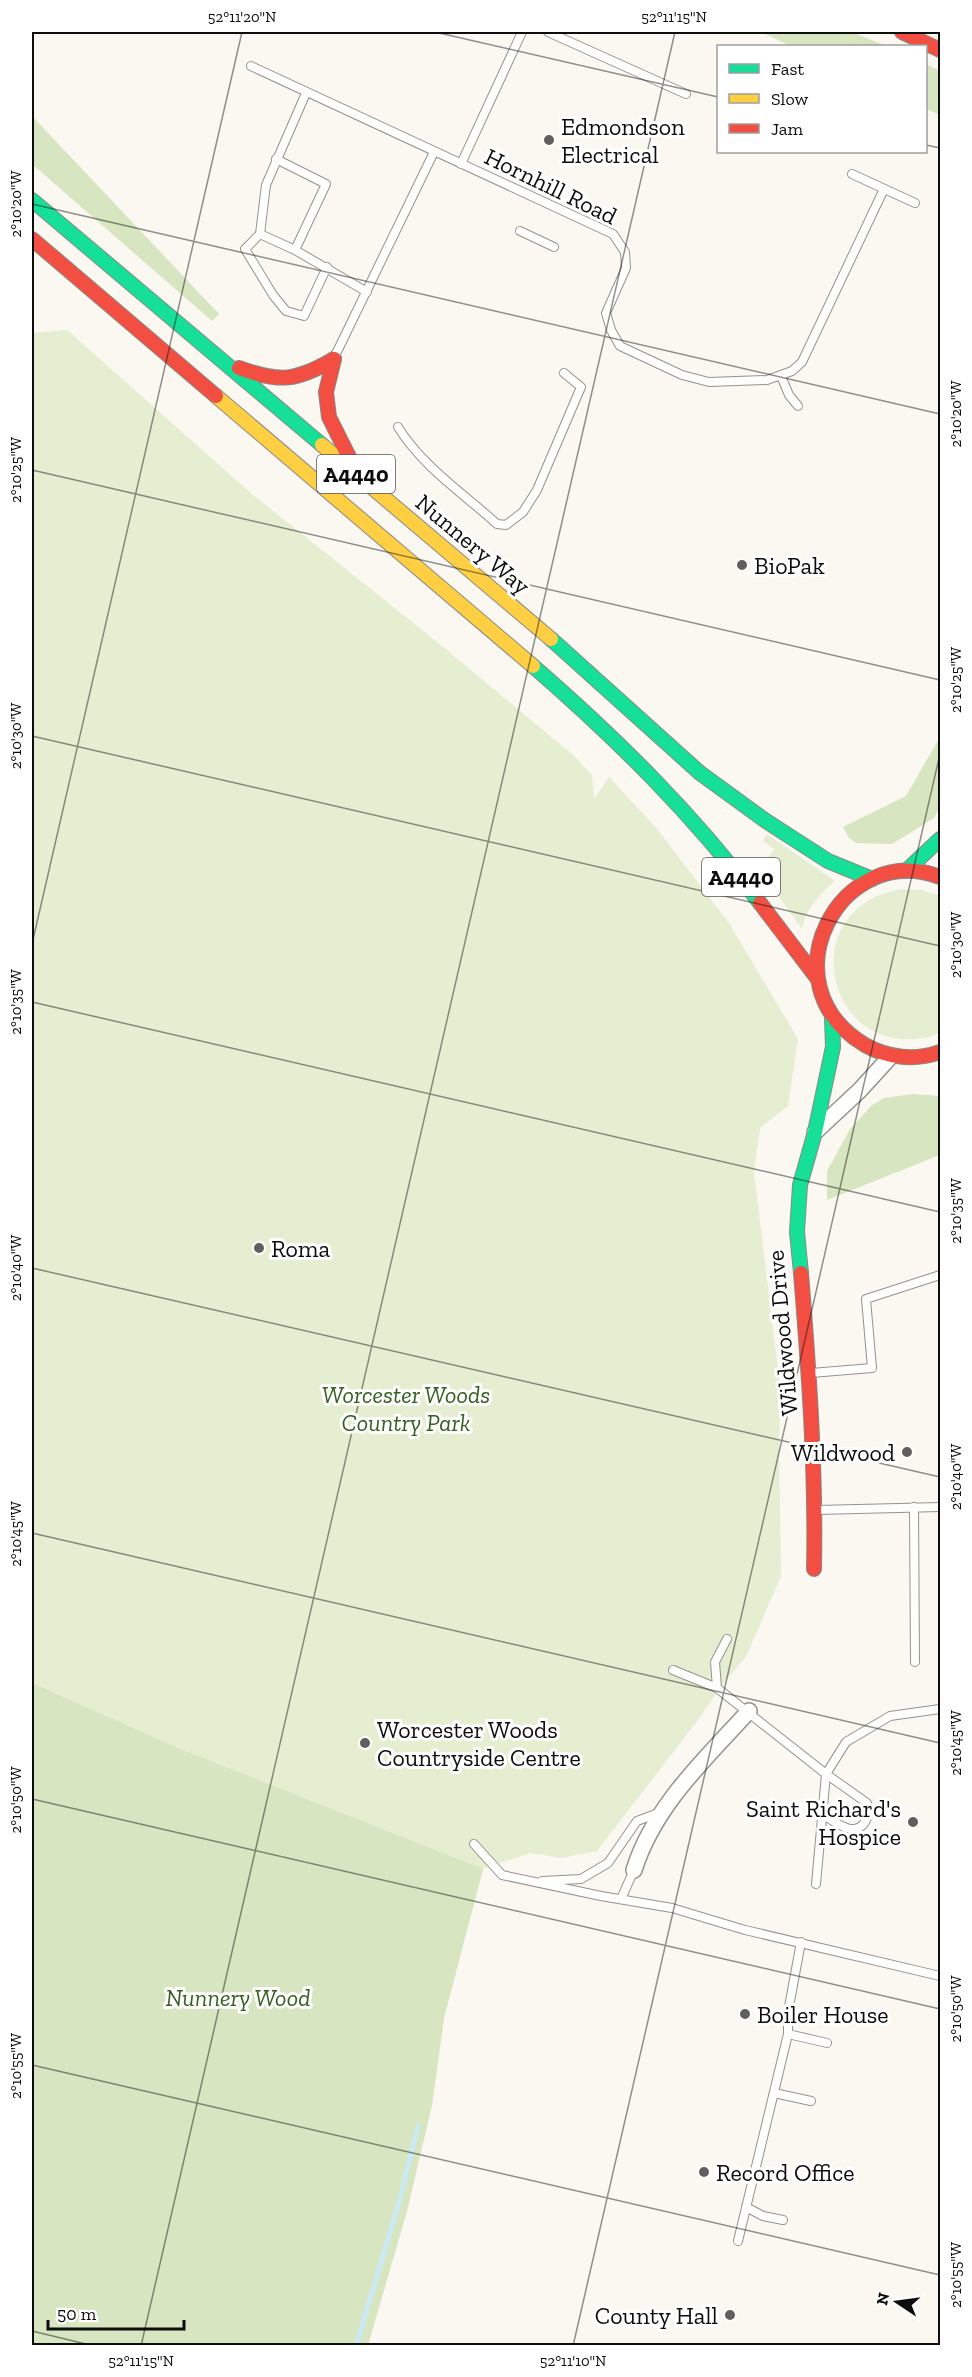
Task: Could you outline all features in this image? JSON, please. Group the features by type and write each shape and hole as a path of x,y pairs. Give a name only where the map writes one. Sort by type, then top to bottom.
{"main road":[{"path":"902,32 940,50"},
{"name":"Nunnery Way","path":"32,200 556,643 700,772 766,821 828,861 872,879"},
{"name":"A4440","path":"32,239 579,708 674,797 722,852 817,978"},
{"path":"223,363 266,379 278,381 313,372 334,359"},
{"path":"334,359 326,392 328,417 359,477"},
{"path":"906,871 940,839"},
{"path":"937,1056 914,1058 891,1056 860,1044 847,1035 832,1018 823,1002 817,978 816,954 822,930 834,909 851,891 872,879 906,871 940,877"},
{"name":"Wildwood Drive","path":"814,1569 815,1510 809,1373 796,1232 800,1185 815,1132 834,1047 832,1018"}],"street":[{"path":"815,1132 860,1090 891,1056"},
{"path":"634,1870 662,1811 749,1711"}],"lane":[{"path":"460,164 522,32"},
{"path":"548,32 686,94"},
{"name":"Hornhill Road","path":"251,66 613,234 625,252 626,268 606,313 610,330 620,346 695,379 710,382 767,380 781,376"},
{"path":"306,93 266,185 260,234 245,249 273,295 286,311 304,316 327,267"},
{"path":"334,359 434,152"},
{"path":"276,159 326,184 295,250"},
{"path":"852,174 915,202"},
{"path":"798,406 789,395 781,376 792,371 802,362 884,189"},
{"path":"520,231 554,247"},
{"path":"260,234 327,267 366,292"},
{"path":"398,427 408,442 429,464 497,524 506,525 523,512 537,490 581,387 564,373"},
{"path":"809,1373 872,1368 866,1299 940,1275"},
{"path":"914,1507 915,1662"},
{"path":"815,1510 940,1507"},
{"path":"717,1688 715,1662 727,1639"},
{"path":"673,1670 717,1688 826,1774 867,1803 868,1817 863,1826 856,1830 847,1829 822,1814"},
{"path":"816,1884 826,1774 846,1742 890,1716 940,1708"},
{"path":"528,1881 580,1879 608,1863 637,1821 662,1811"},
{"path":"474,1844 502,1875 672,1908 745,1930 940,1976"},
{"path":"621,1899 634,1870"},
{"path":"738,2241 788,2034 788,2012 801,1942"},
{"path":"788,2034 827,2043"},
{"path":"774,2093 811,2101"},
{"path":"746,2207 763,2216 783,2220"}],"green space":[{"path":"761,32 852,32 884,45 789,45"},
{"path":"927,64 940,71 940,115 927,109"},
{"path":"32,116 219,314 212,321 32,164"},
{"name":"Worcester Woods Country Park","path":"67,330 252,494 447,650 572,754 592,775 594,799 609,777 658,830 729,923 798,1039 788,1106 760,1128 754,1172 781,1394 779,1441 781,1576 746,1657 724,1682 698,1720 597,1851 561,1858 530,1853 483,1869 444,2018 432,2105 407,2211 368,2345 32,2345 32,333"},
{"path":"940,737 940,807 934,818 892,844 856,843 849,838 843,827 906,796"},
{"path":"767,834 835,881 814,902 802,929 760,870 774,849 763,841"},
{"path":"901,889 922,890 940,896 940,1032 921,1038 900,1039 877,1033 859,1021 845,1004 836,984 834,963 837,941 846,921 867,901"},
{"path":"913,1094 940,1096 940,1155 827,1200 827,1171 850,1129 871,1106 884,1098"},
{"name":"Nunnery Wood","path":"32,1683 178,1748 483,1869 444,2018 432,2105 407,2211 368,2345 32,2345"}],"waterway":[{"path":"356,2346 398,2206 418,2126"}],"traffic: fast":[{"path":"32,200 322,445"},
{"path":"551,639 700,773 766,821 828,861 872,879"},
{"path":"533,666 653,778 708,839 760,903"},
{"path":"906,871 940,839"},
{"path":"801,1273 797,1232 800,1185 815,1132 833,1047 832,1018"}],"traffic: slow":[{"path":"216,396 533,666"},
{"path":"322,445 551,639"}],"traffic: jam":[{"path":"902,32 940,50"},
{"path":"32,239 216,396"},
{"path":"334,359 326,392 329,417 353,465"},
{"path":"239,368 266,376 288,377 309,372 334,359"},
{"path":"940,877 904,871 872,879 846,897 827,924 818,955 820,988 835,1019 865,1045 883,1053 902,1057 921,1057 940,1052"},
{"path":"760,903 817,978"},
{"path":"801,1273 813,1458 814,1569"}],"place":[{"name":"Edmondson Electrical","path":"549,140"},
{"name":"BioPak","path":"742,565"},
{"name":"Roma","path":"259,1248"},
{"name":"Wildwood","path":"907,1452"},
{"name":"Worcester Woods Countryside Centre","path":"365,1743"},
{"name":"Saint Richard's Hospice","path":"913,1822"},
{"name":"Boiler House","path":"745,2014"},
{"name":"Record Office","path":"704,2172"},
{"name":"County Hall","path":"730,2315"}]}
